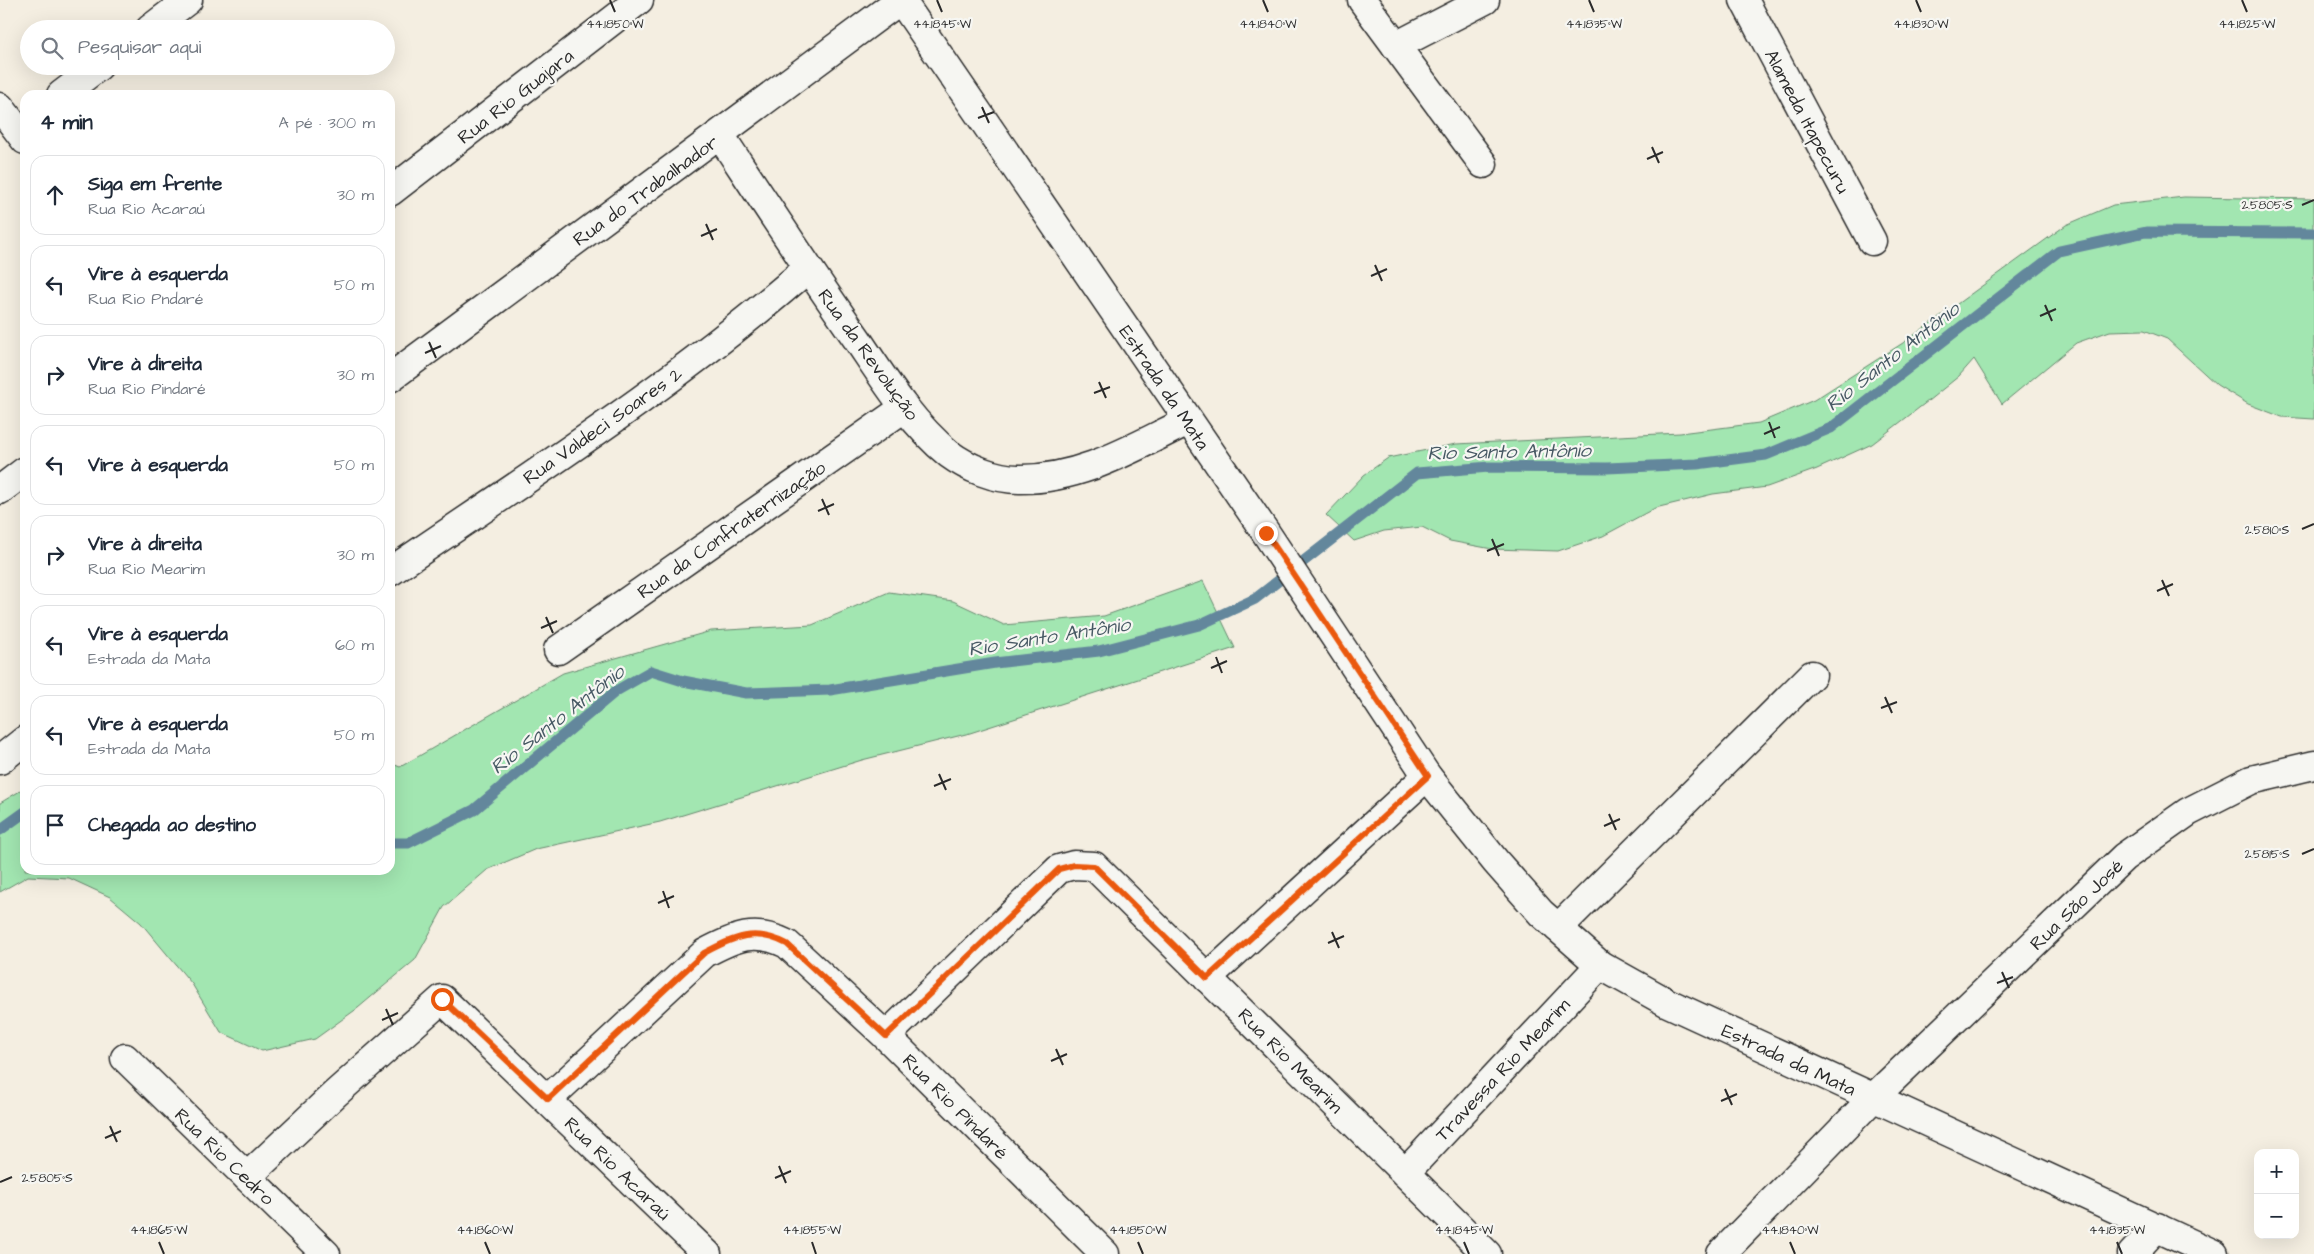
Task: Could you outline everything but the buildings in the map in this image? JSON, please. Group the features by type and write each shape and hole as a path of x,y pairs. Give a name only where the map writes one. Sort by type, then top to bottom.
{"street":[{"path":"162,20 188,0"},
{"name":"Rua Rio Guajara","path":"395,188 639,0"},
{"name":"Rua do Trabalhador","path":"395,374 900,0"},
{"name":"Estrada da Mata","path":"900,0 1266,533 1428,776 1496,862 1541,913 1600,965 1668,1002 2214,1254"},
{"path":"1362,0 1483,164"},
{"path":"1396,46 1485,0"},
{"name":"Alameda Itapecuru","path":"1744,0 1872,241"},
{"path":"68,90 87,75"},
{"path":"0,107 17,132"},
{"name":"Rua da Revolução","path":"720,135 807,268 904,408 949,454 978,471 1017,479 1054,478 1090,468 1188,421"},
{"name":"Rua Valdeci Soares 2","path":"395,569 553,461 706,352 807,268"},
{"name":"Rua da Confraternização","path":"558,650 904,408"},
{"path":"0,490 20,475"},
{"path":"1558,928 1812,675"},
{"path":"0,760 20,744"},
{"name":"Rua São José","path":"1720,1254 1873,1098 2124,857 2188,812 2251,780 2314,765"},
{"path":"1207,978 1428,776"},
{"name":"Rua Rio Mearim","path":"886,1036 1059,869 1074,865 1094,866 1487,1254"},
{"name":"Rua Rio Pindaré","path":"548,1099 704,953 730,940 752,935 770,936 787,944 886,1036 1105,1254"},
{"name":"Travessa Rio Mearim","path":"1405,1173 1600,965"},
{"name":"Rua Rio Acaraú","path":"247,1177 335,1094 442,999 707,1254"},
{"name":"Rua Rio Cedro","path":"125,1058 326,1254"},
{"path":"2132,1254 2157,1228"}],"green space":[{"path":"2184,197 2314,199 2314,419 2282,417 2248,404 2217,385 2167,339 2144,330 2110,331 2076,343 2002,404 1974,359 1959,376 1872,444 1817,469 1767,487 1713,494 1655,508 1603,536 1558,551 1492,549 1450,541 1422,527 1384,531 1354,541 1326,515 1364,475 1388,458 1456,444 1680,433 1759,423 1814,400 1906,341 2066,225 2113,205"},
{"path":"1203,581 1235,648 970,733 862,760 660,822 536,849 487,870 444,907 415,960 358,1008 315,1039 262,1051 221,1032 192,984 141,923 110,897 69,878 28,876 0,892 0,803 20,791 20,875 395,875 395,765 400,767 563,673 711,631 812,625 889,592 953,601 1004,625 1104,616"}],"waterway":[{"name":"Rio Santo Antônio","path":"395,843 408,843 474,810 616,691 651,671 683,681 746,693 830,690 995,663 1099,651 1199,625 1255,599 1417,473 1489,467 1607,468 1697,464 1766,455 1831,428 2059,251 2146,232 2314,233"},
{"name":"Rio Santo Antônio","path":"0,830 20,816"}],"route":[{"path":"442,999 548,1099 704,953 730,940 752,935 770,936 787,944 886,1036 1059,869 1074,865 1094,866 1207,978 1428,776 1266,533"}]}
